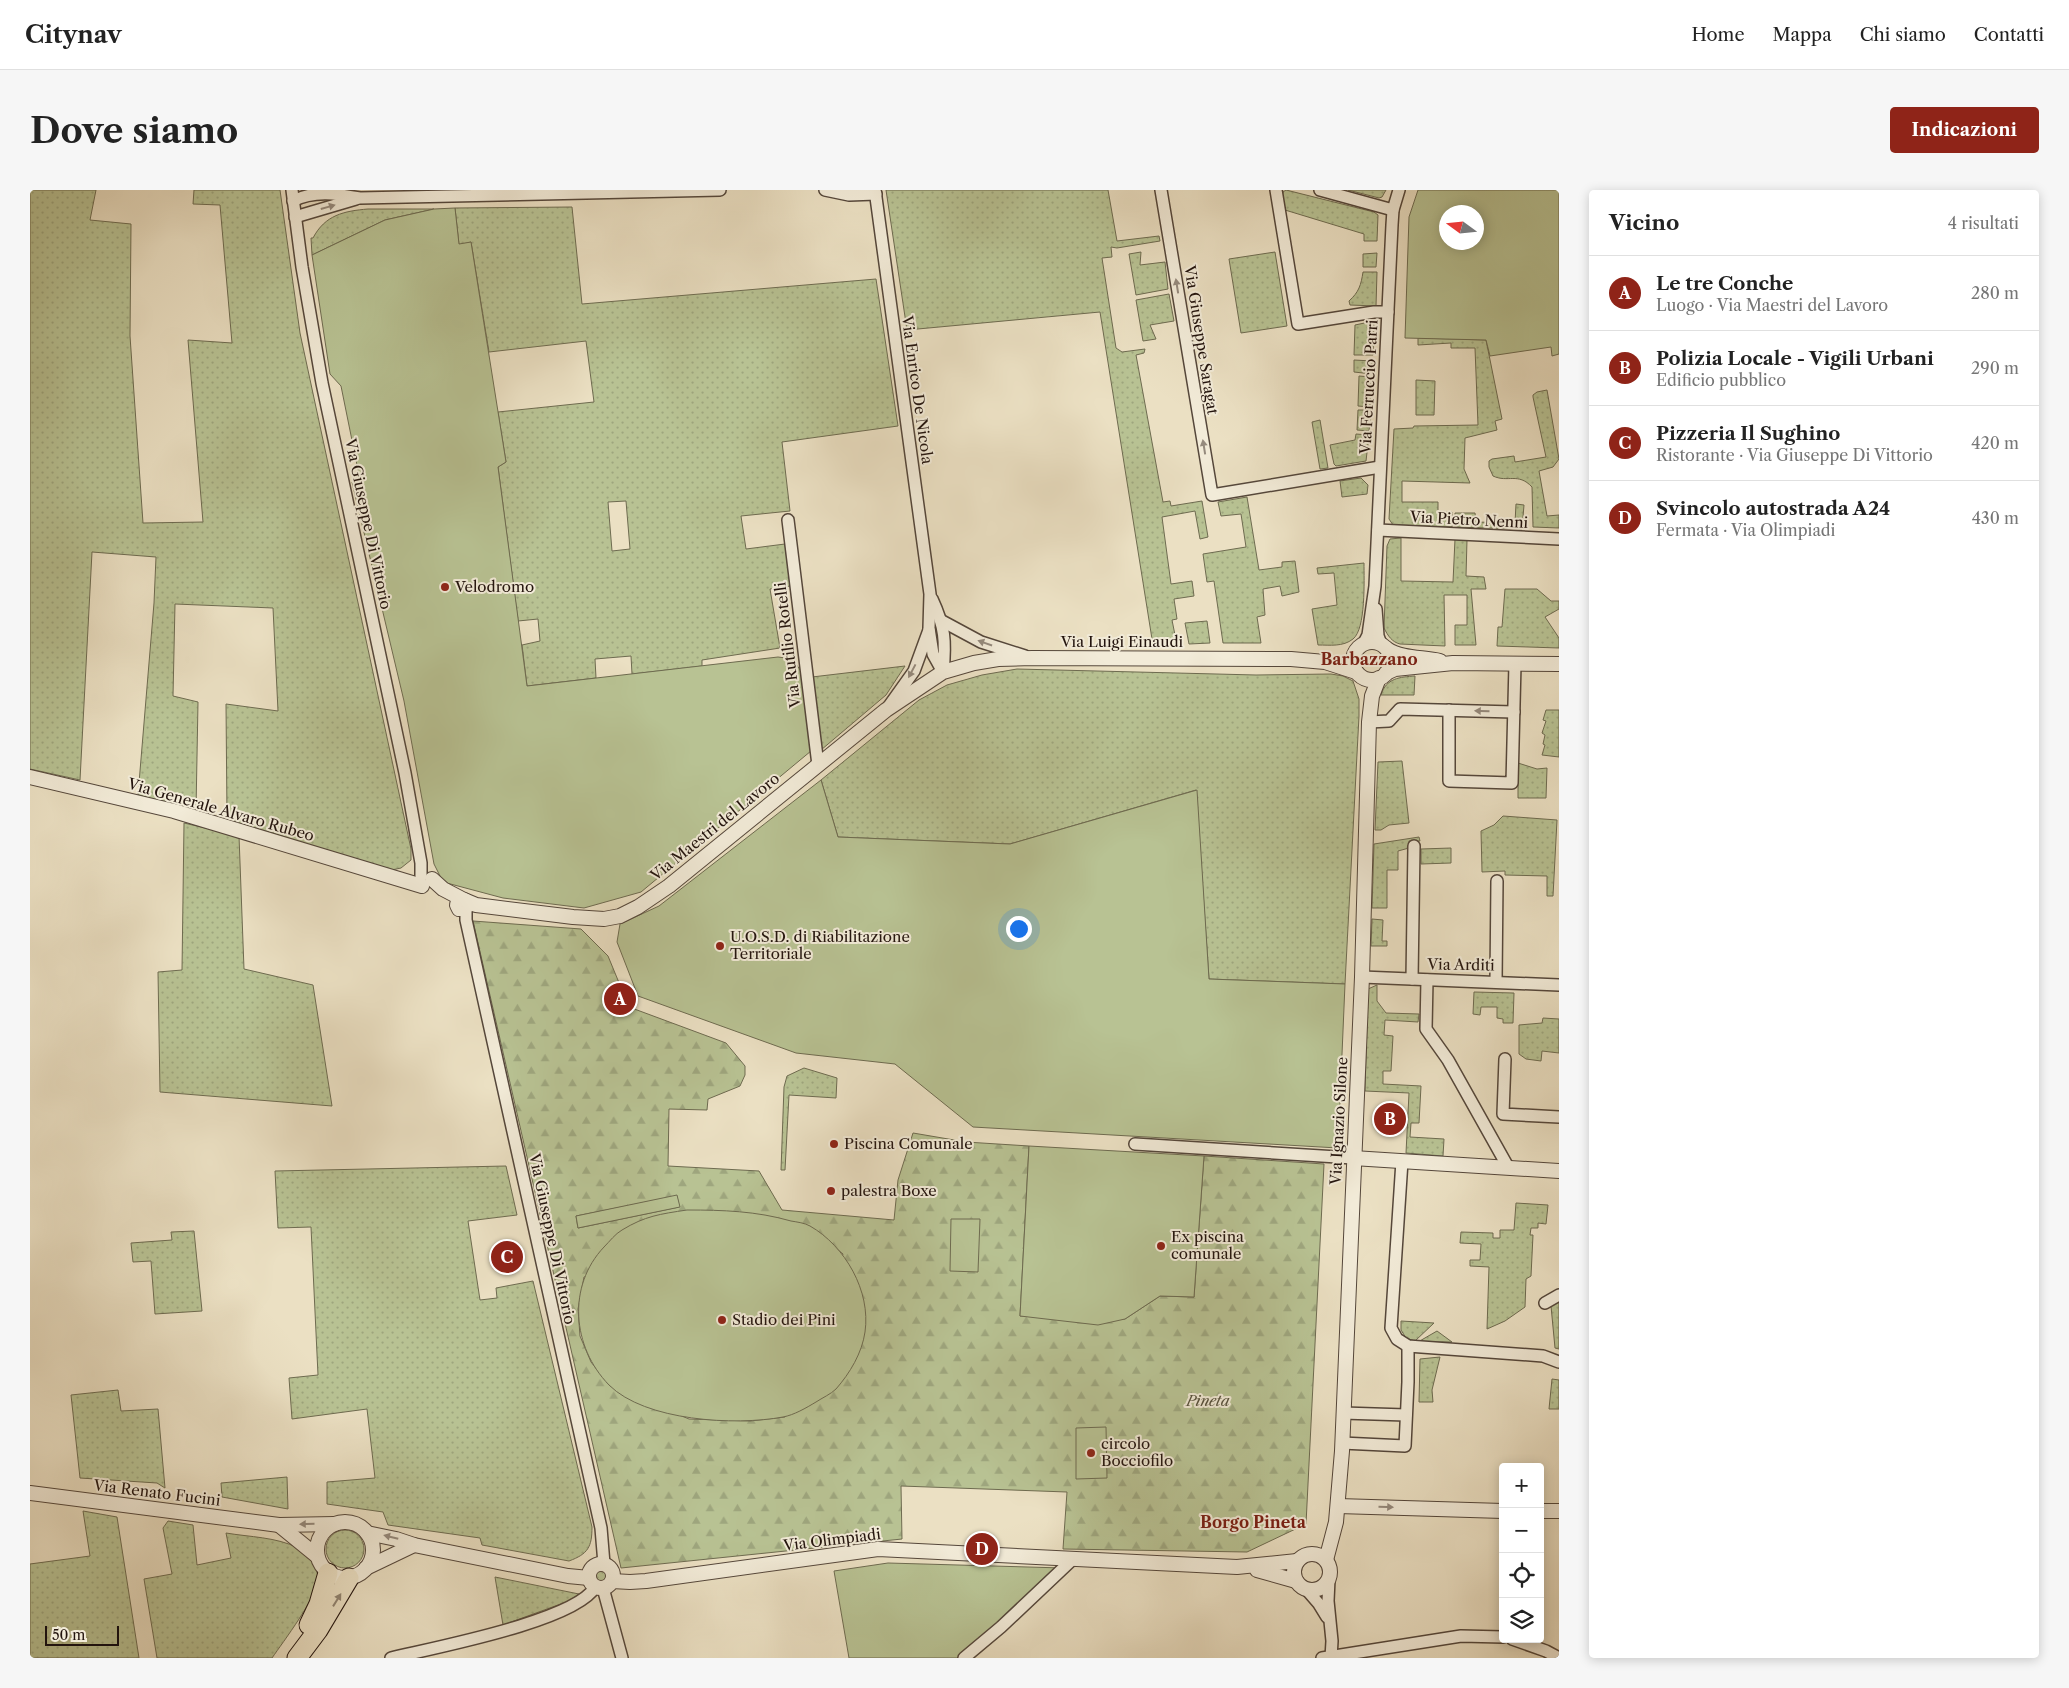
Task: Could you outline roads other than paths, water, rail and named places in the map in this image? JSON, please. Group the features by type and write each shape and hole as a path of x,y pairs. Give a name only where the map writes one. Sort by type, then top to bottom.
{"highway":[{"path":"299,1656 319,1604 328,1573"},
{"path":"299,1656 349,1578"}],"street":[{"path":"343,190 360,198"},
{"path":"293,195 330,193 360,198 720,190"},
{"path":"825,190 849,194 875,192"},
{"name":"Via Giuseppe Saragat","path":"1162,190 1212,495 1380,467"},
{"path":"1276,190 1298,324 1374,312 1388,312"},
{"path":"1320,190 1394,210"},
{"name":"Via Ferruccio Parri","path":"1361,645 1368,635 1375,586 1394,210 1399,190"},
{"name":"Via Enrico De Nicola","path":"875,192 930,594"},
{"name":"Via Giuseppe Di Vittorio","path":"293,195 322,383 405,773 424,878"},
{"path":"295,217 360,198"},
{"name":"Via Rutilio Rotelli","path":"788,520 818,765"},
{"name":"Via Pietro Nenni","path":"1378,530 1559,539"},
{"name":"Via Ferruccio Parri","path":"1375,586 1378,636 1384,646"},
{"path":"930,594 942,621 946,650 944,672"},
{"path":"930,594 929,628 933,654 944,672"},
{"path":"942,621 981,642 1032,658"},
{"path":"886,710 914,671 929,628"},
{"path":"1453,663 1421,656 1396,655 1376,642 1361,645 1353,660 1360,675 1368,679 1383,676 1395,669 1453,663 1559,664"},
{"name":"Via Luigi Einaudi","path":"1303,660 1340,656 1361,645"},
{"path":"1383,676 1391,661 1384,646"},
{"name":"Via Luigi Einaudi","path":"944,672 974,663 998,659 1032,658 1303,660 1325,662 1360,675"},
{"path":"1449,710 1449,781 1512,783 1515,664"},
{"name":"Via Maestri del Lavoro","path":"424,878 441,893 464,907 590,919 620,916 638,908 669,886 886,710 944,672"},
{"name":"Via Ignazio Silone","path":"1360,675 1369,722"},
{"name":"Via Ignazio Silone","path":"1326,1560 1336,1522 1342,1443 1362,977 1369,722 1372,696 1383,676"},
{"path":"1369,722 1389,721 1400,710 1514,712"},
{"name":"Via Generale Alvaro Rubeo","path":"30,777 174,811 402,880 424,878"},
{"path":"1412,979 1414,846"},
{"path":"1496,981 1497,881"},
{"name":"Via Giuseppe Di Vittorio","path":"464,907 600,1523 604,1545 604,1564"},
{"name":"Via Arditi","path":"1362,977 1559,984"},
{"path":"1427,980 1426,1029 1448,1060 1508,1167"},
{"path":"1505,1059 1503,1114 1559,1117"},
{"path":"1135,1144 1559,1171"},
{"path":"1402,1161 1391,1328 1397,1339 1408,1346 1543,1356 1559,1362"},
{"path":"1545,1303 1559,1295"},
{"path":"1342,1443 1405,1446 1408,1346"},
{"path":"1343,1412 1406,1415"},
{"name":"Via Renato Fucini","path":"30,1493 279,1525 334,1524"},
{"path":"1338,1506 1499,1511"},
{"path":"1544,1511 1559,1511"},
{"path":"1330,1623 1320,1604 1301,1585 1294,1571 1302,1557 1323,1540 1336,1522"},
{"path":"317,1556 318,1540 322,1533 334,1524 352,1523 360,1526 367,1533 371,1541 373,1550 371,1560 366,1568"},
{"path":"279,1525 317,1556 323,1568 335,1576 349,1578 414,1545"},
{"path":"367,1533 414,1545 600,1583"},
{"name":"Via Olimpiadi","path":"600,1583 646,1581 878,1549 1237,1567 1272,1573 1301,1585"},
{"path":"1302,1557 1318,1554 1326,1560 1330,1569 1328,1601 1332,1641 1328,1657 1461,1636 1499,1637"},
{"name":"Via Olimpiadi","path":"1237,1567 1302,1557"},
{"path":"964,1658 997,1631 1073,1558"},
{"path":"392,1658 509,1630 568,1607 585,1598 600,1583 612,1572 604,1564 593,1567 600,1583 622,1658"},
{"path":"1301,1585 1317,1590 1329,1579"},
{"path":"1523,1643 1559,1658"}],"place":[{"name":"Velodromo","path":"445,587"},
{"name":"U.O.S.D. di Riabilitazione Territoriale","path":"720,946"},
{"name":"Le tre Conche","path":"620,999"},
{"name":"Polizia Locale - Vigili Urbani","path":"1390,1119"},
{"name":"Piscina Comunale","path":"834,1144"},
{"name":"palestra Boxe","path":"831,1191"},
{"name":"Ex piscina comunale","path":"1161,1246"},
{"name":"Pizzeria Il Sughino","path":"507,1257"},
{"name":"Stadio dei Pini","path":"722,1320"},
{"name":"circolo Bocciofilo","path":"1091,1453"},
{"name":"Svincolo autostrada A24","path":"982,1549"}],"district":[{"name":"Barbazzano","path":"1369,659"},
{"name":"Borgo Pineta","path":"1253,1522"}],"park label":[{"name":"Pineta","path":"1208,1401"}]}
